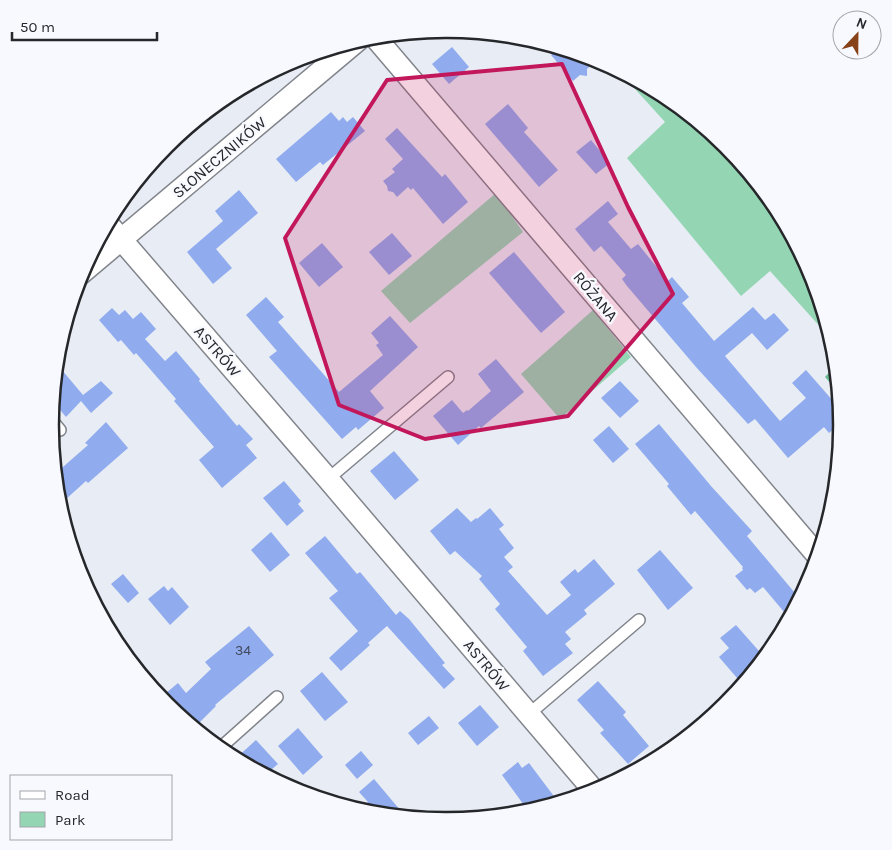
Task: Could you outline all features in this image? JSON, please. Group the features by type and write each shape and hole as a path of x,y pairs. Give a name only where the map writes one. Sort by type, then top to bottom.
{"street":[{"name":"RÓŻANA","path":"380,43 813,550"},
{"name":"SŁONECZNIKÓW","path":"94,262 344,51"},
{"name":"ASTRÓW","path":"112,229 589,785"}],"lane":[{"path":"328,479 448,378"},
{"path":"529,714 639,620"},
{"path":"226,743 277,697"}],"highlighted area":[{"path":"562,64 628,207 673,294 568,416 425,439 339,405 285,238 387,80"}],"green space":[{"path":"631,84 661,103 701,134 720,151 753,189 782,231 794,254 813,300 821,327 770,271 741,296 627,158 665,122"},
{"path":"496,193 523,232 410,323 381,291"},
{"path":"593,310 631,357 560,419 521,374"},
{"path":"830,372 831,384 825,377"}],"building":[{"path":"452,47 469,67 449,84 432,64"},
{"path":"553,53 591,66 587,69 587,76 580,75 573,81 551,55"},
{"path":"508,104 528,128 524,132 558,170 539,187 485,124"},
{"path":"331,112 339,121 343,117 347,122 353,117 365,131 323,165 320,162 296,182 276,159"},
{"path":"397,128 442,177 445,174 468,202 443,224 413,188 411,190 408,187 397,197 393,192 388,191 383,181 395,172 392,169 403,159 385,139"},
{"path":"591,140 610,163 596,174 576,152"},
{"path":"239,190 258,213 216,249 232,268 213,284 187,252 223,221 215,211"},
{"path":"608,201 618,214 608,222 631,249 638,244 668,281 672,277 689,297 682,303 714,341 753,307 765,320 774,313 789,330 767,350 752,333 725,356 780,421 806,398 792,383 806,370 833,401 834,429 829,433 824,427 788,458 755,419 748,424 696,367 627,286 622,279 626,275 601,246 594,252 575,229"},
{"path":"392,233 412,256 389,275 369,252"},
{"path":"322,243 343,267 319,287 299,263"},
{"path":"514,252 565,312 541,333 489,273"},
{"path":"266,297 284,317 278,322 339,392 383,355 376,345 379,343 371,333 390,316 418,347 370,391 384,408 358,430 356,427 342,439 269,357 277,351 246,315"},
{"path":"112,308 119,315 125,310 133,319 141,312 156,329 145,339 165,361 176,351 237,426 239,424 253,439 246,445 257,458 222,488 199,460 214,447 136,353 134,355 121,340 118,342 99,320"},
{"path":"496,359 524,392 481,428 479,426 458,445 433,416 452,400 463,413 468,411 491,391 478,374"},
{"path":"63,371 83,395 101,381 113,393 91,413 81,401 66,417 59,408"},
{"path":"620,381 639,401 620,418 601,398"},
{"path":"106,422 128,448 88,483 86,481 66,499 61,469 88,445 85,443"},
{"path":"659,424 752,531 747,536 795,593 785,613 763,587 755,593 750,588 747,590 735,576 743,570 743,567 695,511 691,515 667,486 669,484 635,444"},
{"path":"609,426 629,449 613,463 593,440"},
{"path":"394,451 419,480 395,500 370,471"},
{"path":"284,481 301,501 298,504 304,511 287,526 263,498"},
{"path":"457,508 471,522 490,508 504,525 499,529 514,548 504,557 513,567 508,571 547,615 571,595 560,582 575,569 578,573 594,559 615,584 584,610 587,614 565,632 571,639 565,644 573,653 543,676 523,651 527,647 495,609 500,604 479,579 482,576 455,551 450,555 430,531"},
{"path":"271,532 290,555 270,572 251,550"},
{"path":"325,536 357,574 360,572 396,615 400,611 409,619 445,663 442,665 455,679 444,689 387,626 368,643 370,645 341,671 329,658 358,631 329,598 338,591 305,553"},
{"path":"660,550 693,588 668,610 637,570"},
{"path":"123,574 139,593 128,603 111,584"},
{"path":"164,586 168,591 172,587 189,607 170,625 148,599"},
{"path":"736,625 760,652 738,679 719,657 729,648 720,638"},
{"path":"249,626 274,655 215,705 199,723 166,693 178,683 186,693 211,669 205,662"},
{"path":"322,672 348,702 325,721 300,691"},
{"path":"598,681 626,712 623,715 649,746 628,764 600,733 604,730 577,700"},
{"path":"480,705 499,727 477,746 458,723"},
{"path":"429,716 439,728 418,745 408,733"},
{"path":"298,728 323,757 303,775 278,746"},
{"path":"256,740 278,764 270,771 241,754"},
{"path":"361,751 373,765 357,779 345,765"},
{"path":"518,762 522,768 529,763 554,797 524,805 502,775"},
{"path":"374,779 400,810 366,804 368,802 359,792"}]}
